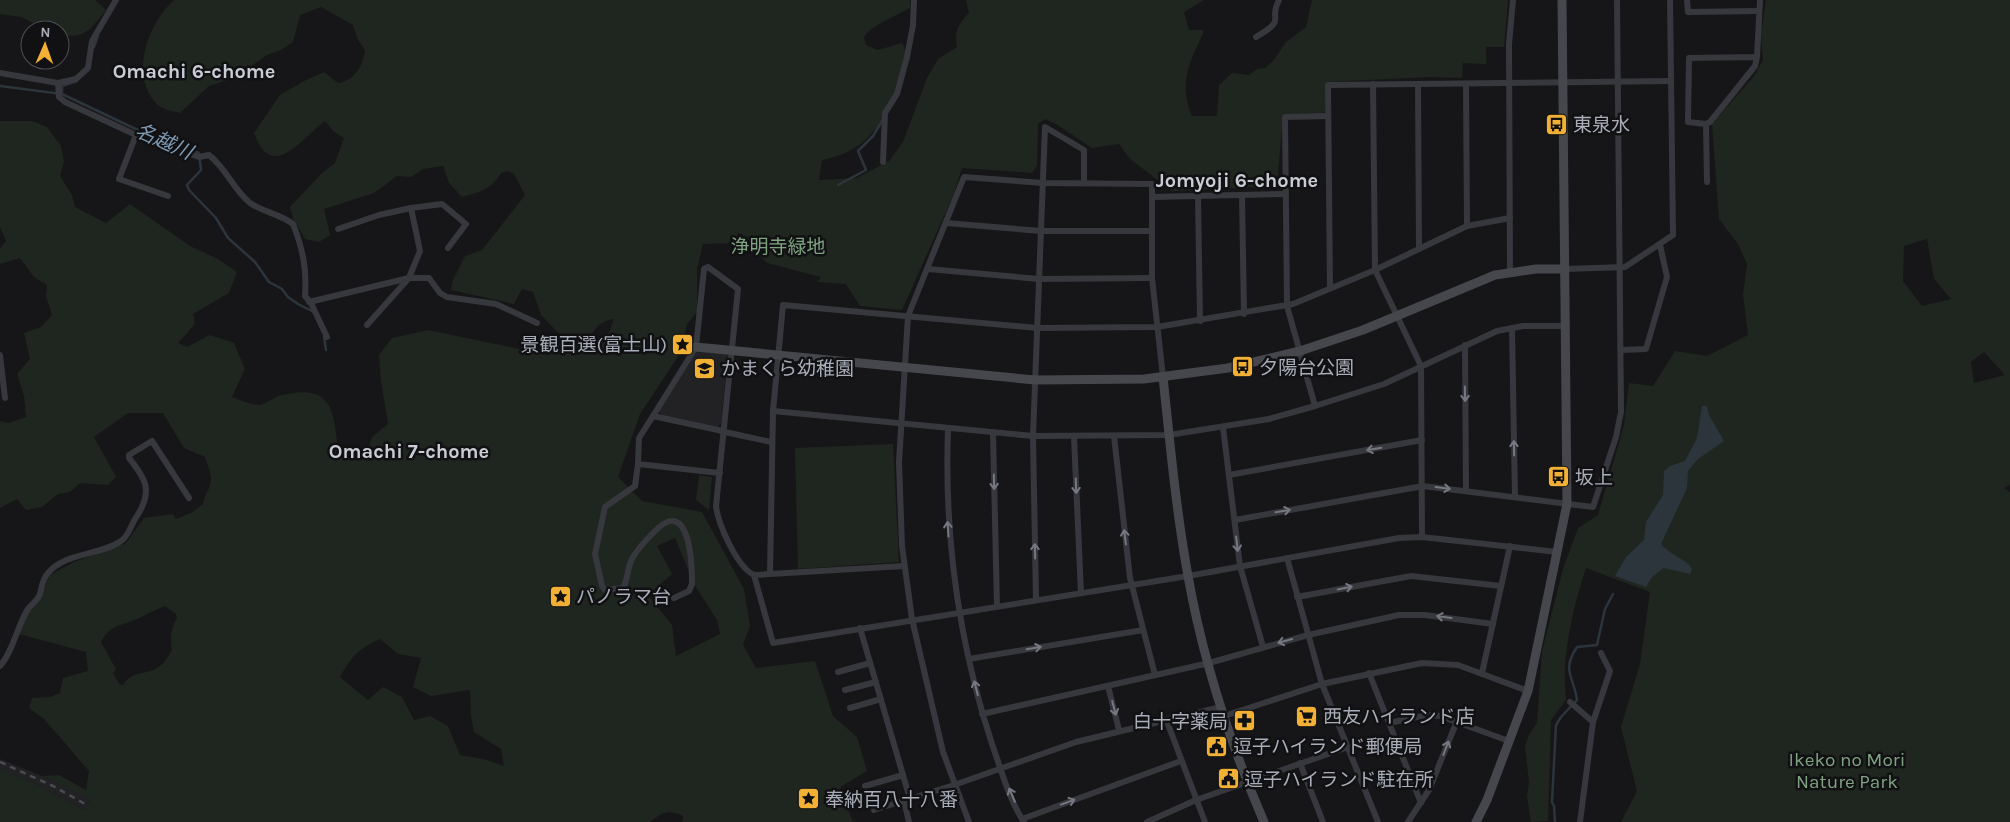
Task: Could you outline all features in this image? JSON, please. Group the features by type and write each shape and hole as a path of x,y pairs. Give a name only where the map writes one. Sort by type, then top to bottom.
{"street":[{"path":"0,73 58,82 76,79 88,68 92,41 116,0"},
{"path":"883,162 886,113 897,94 907,57 913,25 914,0"},
{"path":"1256,37 1274,26 1279,0"},
{"path":"1510,272 1509,44 1513,0"},
{"path":"1476,822 1528,691 1567,504 1562,0"},
{"path":"1235,520 1423,486 1593,507 1619,423 1617,0"},
{"path":"696,347 1035,380 1112,380 1163,377 1228,368 1300,351 1398,317 1476,280 1510,272 1625,267 1673,235 1670,0"},
{"path":"1687,0 1688,12 1758,10"},
{"path":"1757,57 1689,58 1688,122 1706,124 1710,122 1750,74 1757,57 1760,0"},
{"path":"1330,288 1328,85 1671,81"},
{"path":"58,82 57,90 62,100 136,135 199,156 209,155 221,164 229,180 252,204 293,224 302,246 306,272 305,296 327,338"},
{"path":"1373,84 1375,270 1421,366 1422,537"},
{"path":"1418,84 1419,249"},
{"path":"1466,84 1467,226"},
{"path":"1315,406 1287,306 1285,117 1328,116"},
{"path":"1706,124 1707,182"},
{"path":"1036,600 1033,436 1045,127 1084,150 1084,184"},
{"path":"136,135 120,179 168,196"},
{"path":"969,822 954,785 928,695 912,619 904,566 900,498 900,424 908,316 964,177 1043,183 1152,184 1152,278 1169,435 1188,576 1221,707 1247,782 1264,822"},
{"path":"1152,197 1286,194"},
{"path":"1242,195 1244,314"},
{"path":"1198,196 1200,320"},
{"path":"338,228 379,214 442,204 466,224 448,248"},
{"path":"367,325 408,278 420,251 411,208"},
{"path":"770,574 773,411 783,305 1037,328 1157,327 1287,306 1375,270 1467,226 1510,218"},
{"path":"946,223 1041,231 1152,231"},
{"path":"1620,350 1646,349 1667,277 1660,245"},
{"path":"674,598 689,591 692,584 688,540 680,524 672,521 665,522 656,530 632,558 623,588 610,590 602,586 595,554 605,507 635,486 639,438 696,347 704,268 708,267 738,289 717,514 736,556 748,572 754,575 904,566"},
{"path":"928,270 1039,279 1152,278"},
{"path":"309,302 408,278 429,278 440,293 447,297 496,304 537,323"},
{"path":"773,411 1033,436 1169,435 1269,418 1315,406 1384,384 1497,331 1512,328 1565,326"},
{"path":"1512,328 1514,497"},
{"path":"1465,345 1466,491"},
{"path":"0,355 5,398"},
{"path":"653,416 772,442"},
{"path":"1223,426 1240,566 1263,647"},
{"path":"948,429 948,531 958,612 982,714 1000,768 1023,820 1181,761"},
{"path":"993,433 997,606"},
{"path":"1114,436 1132,585 1155,675"},
{"path":"1074,437 1081,593"},
{"path":"1229,475 1422,440"},
{"path":"0,668 27,611 39,595 40,586 50,571 64,562 123,541 129,532 145,503 146,495 142,474 129,458 129,455 152,441 189,498"},
{"path":"638,464 720,473"},
{"path":"754,575 773,643 912,619 1188,576 1373,542 1422,537 1557,552"},
{"path":"1482,673 1510,546"},
{"path":"1287,558 1322,684 1378,822"},
{"path":"1297,597 1410,576 1501,586"},
{"path":"982,714 1209,663 1308,635 1410,614 1492,624"},
{"path":"860,628 903,775 909,822"},
{"path":"968,659 1143,630"},
{"path":"1580,822 1593,722 1610,671 1601,653"},
{"path":"838,672 870,663"},
{"path":"1224,716 1322,684 1422,663 1458,665 1528,691"},
{"path":"1369,673 1421,804"},
{"path":"845,690 876,682"},
{"path":"1108,686 1119,730"},
{"path":"850,708 881,699"},
{"path":"1572,704 1593,722"},
{"path":"874,810 954,785 1076,742 1119,730 1221,707"},
{"path":"1389,723 1427,716 1440,716 1509,741"},
{"path":"1166,719 1205,822"},
{"path":"1408,822 1421,804 1436,775 1457,721"},
{"path":"1147,822 1196,800 1348,747"},
{"path":"1300,763 1323,822"},
{"path":"865,786 903,775"}],"shaded area":[{"path":"698,349 728,353 721,424 716,428 661,415 659,411"},
{"path":"1702,406 1707,406 1709,415 1724,441 1698,459 1688,471 1687,488 1661,544 1669,552 1690,566 1692,569 1690,574 1664,568 1652,577 1646,587 1615,576 1626,557 1644,540 1646,522 1663,495 1664,471 1670,466 1685,461 1697,438"},
{"path":"0,759 62,784 90,800 84,810 31,781 0,769"}],"green space":[{"path":"0,0 95,0 106,10 92,27 82,34 76,35 70,35 70,20 27,20 21,17 0,14"},
{"name":"浄明寺緑地","path":"174,0 910,0 910,8 878,25 864,37 866,45 878,50 902,43 906,54 906,67 902,81 889,110 871,134 854,149 822,160 819,180 857,178 889,161 903,142 927,78 938,59 957,47 956,37 958,28 969,13 966,0 1204,0 1184,12 1189,30 1203,30 1187,74 1186,94 1192,116 1217,116 1219,85 1232,73 1249,75 1257,69 1265,68 1273,61 1286,42 1306,27 1312,0 1508,0 1504,47 1486,47 1486,64 1463,63 1462,78 1430,77 1326,82 1325,111 1323,113 1283,115 1277,186 1172,191 1130,159 1119,144 1092,148 1056,124 1045,119 1038,124 1037,166 1032,173 962,168 953,196 902,310 860,306 846,284 817,282 821,277 767,263 753,250 742,234 738,233 736,243 703,244 697,269 697,312 687,324 681,352 640,414 618,477 642,501 702,512 744,589 750,626 743,645 756,668 815,661 833,716 857,737 867,771 840,787 852,820 856,822 682,822 683,816 669,812 658,816 650,822 0,822 0,769 31,781 84,810 90,800 43,776 59,775 86,790 89,771 44,719 29,708 32,698 50,697 60,693 63,678 88,671 86,652 19,634 23,618 40,597 50,575 74,562 126,543 144,518 173,514 176,519 191,513 203,504 211,478 205,457 184,448 163,413 128,413 94,437 116,477 108,485 80,483 70,492 58,494 42,507 26,510 17,499 0,508 0,421 8,423 26,417 24,396 17,374 30,359 24,333 41,327 52,315 46,296 47,285 34,277 20,258 0,264 0,248 6,241 0,227 0,121 32,121 47,127 61,146 64,162 60,176 72,195 75,207 106,223 130,204 190,246 218,259 237,272 229,293 193,314 195,324 178,343 187,347 210,335 234,343 245,369 232,397 241,401 258,405 279,396 297,393 310,393 320,397 327,403 332,412 338,453 367,452 372,437 388,424 379,355 392,338 428,330 548,355 564,339 541,315 533,292 522,289 514,304 451,290 453,280 465,256 482,250 525,195 514,174 508,171 501,173 494,183 485,189 462,197 449,183 443,166 423,169 411,177 397,176 374,193 324,209 330,235 319,242 305,239 293,218 290,207 322,173 335,163 344,138 334,132 325,121 297,146 287,153 278,156 269,155 261,148 254,133 280,95 304,81 324,72 338,83 344,82 353,76 360,67 365,50 358,40 353,25 321,7 300,15 293,42 281,50 267,55 234,78 209,86 180,113 160,107 149,93 144,80 145,51 156,22","holes":["614,319 609,333 601,343 596,343 589,351 592,334 608,320","675,538 694,584 717,620 720,634 676,656 672,625 648,595 672,574 657,546","165,606 175,613 177,617 173,626 172,650 164,662 157,668 134,675 123,685 119,684 113,673 116,669 101,642 107,633 114,628","380,639 398,654 421,658 413,687 431,696 470,690 474,732 501,749 504,766 483,759 460,755 448,726 430,716 414,720 402,697 383,687 368,700 340,677 356,654"]},
{"name":"Ikeko no Mori Nature Park","path":"1766,0 2010,0 2010,485 2004,488 2010,492 2010,822 1621,822 1637,791 1621,727 1640,664 1650,592 1586,568 1569,633 1565,667 1566,700 1551,720 1548,821 1531,822 1527,796 1529,782 1525,746 1529,735 1537,723 1542,651 1563,569 1578,528 1598,515 1624,425 1629,383 1653,386 1675,351 1707,356 1748,335 1743,294 1747,264 1738,244 1719,219 1712,124 1754,76 1763,60 1761,35","holes":["1927,239 1934,279 1951,299 1922,306 1903,281 1904,246","1984,352 2005,375 1974,383 1971,362"]},
{"path":"893,444 899,562 798,569 795,448"},
{"path":"699,475 712,477 709,510 696,500"}],"waterway":[{"path":"94,47 98,36"},
{"path":"62,92 62,86 77,81"},
{"name":"名越川","path":"0,86 62,94 142,132 199,153 201,170 187,185 189,190 216,218 228,238 255,262 269,282 282,289 288,297 298,304 312,311"},
{"path":"838,185 866,170 858,151 873,136 882,121"},
{"name":"名越川","path":"324,337 326,350"},
{"path":"1555,822 1552,802 1556,725 1577,700 1570,674 1570,662 1577,647 1597,645 1605,609 1613,594"}],"railway":[{"path":"0,762 53,786 87,805"}],"place":[{"name":"東泉水","path":"1557,124"},
{"name":"景観百選(富士山)","path":"683,344"},
{"name":"夕陽台公園","path":"1243,367"},
{"name":"かまくら幼稚園","path":"705,368"},
{"name":"坂上","path":"1559,477"},
{"name":"パノラマ台","path":"560,596"},
{"name":"西友ハイランド店","path":"1307,716"},
{"name":"白十字薬局","path":"1244,721"},
{"name":"逗子ハイランド郵便局","path":"1217,746"},
{"name":"逗子ハイランド駐在所","path":"1228,779"},
{"name":"奉納百八十八番","path":"809,799"}],"district":[{"name":"Omachi 6-chome","path":"194,71"},
{"name":"Jomyoji 6-chome","path":"1237,180"},
{"name":"Omachi 7-chome","path":"409,451"}]}
